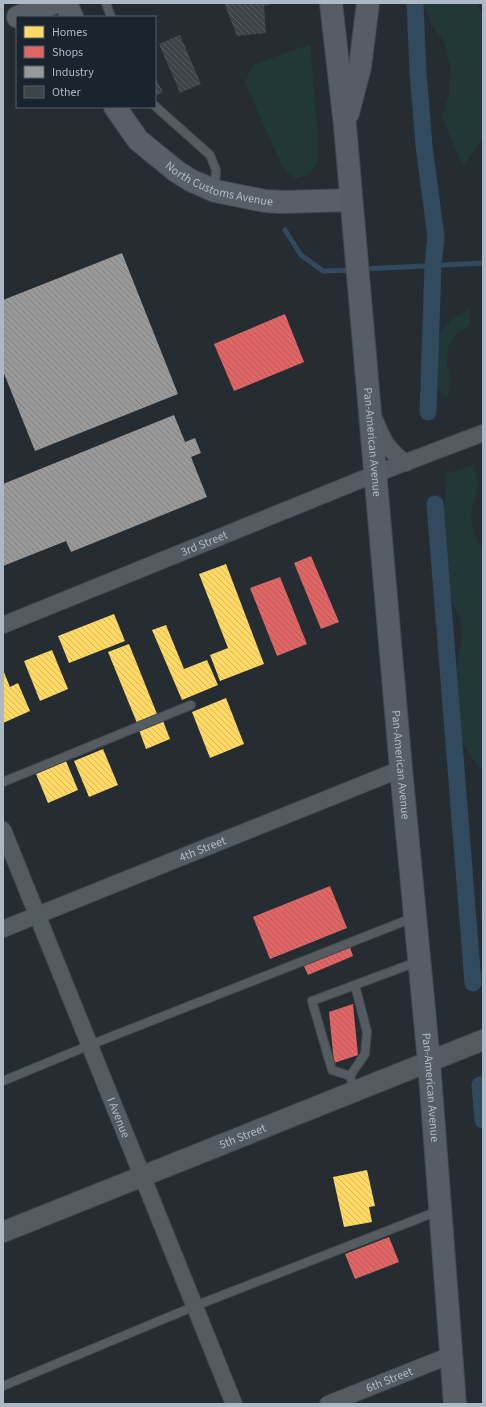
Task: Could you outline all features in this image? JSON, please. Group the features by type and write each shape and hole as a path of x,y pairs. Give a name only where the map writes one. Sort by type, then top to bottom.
{"main road":[{"name":"Pan-American Avenue","path":"331,3 345,126 401,769 429,1062 455,1404"},
{"name":"Pan-American Avenue","path":"345,126 360,67 368,3"},
{"path":"21,16 52,4 70,16"},
{"path":"3,23 16,18"},
{"name":"North Customs Avenue","path":"116,108 138,140 176,171 190,180 215,191 273,201 351,200"}],"street":[{"path":"369,404 382,436 392,452 406,462"},
{"name":"3rd Street","path":"3,625 375,474 483,433"},
{"name":"4th Street","path":"3,929 401,769"},
{"name":"I Avenue","path":"3,830 234,1404"},
{"name":"5th Street","path":"3,1232 143,1176 353,1084 429,1062 483,1040"},
{"name":"6th Street","path":"328,1404 451,1355"}],"lane":[{"path":"106,3 110,16"},
{"path":"156,107 210,155 216,170 215,191"},
{"path":"3,782 191,705"},
{"path":"3,1081 90,1045 415,917"},
{"path":"355,985 367,1032 365,1054 353,1084 332,1070 312,1000 419,961"},
{"path":"3,1386 195,1306 440,1210"}],"green space":[{"path":"423,3 477,3 483,15 483,135 463,166 442,117 449,95 450,65 444,42 432,24"},
{"path":"310,44 318,140 317,164 308,175 294,179 282,166 245,82 253,65"},
{"path":"469,309 470,325 458,333 448,347 447,367 451,381 447,399 439,390 432,368 435,339 451,320"},
{"path":"474,464 477,476 477,493 473,502 471,516 474,534 483,549 483,771 470,756 460,737 456,719 454,697 455,676 462,637 460,619 452,600 442,560 440,542 441,521 446,495 445,474"},
{"path":"483,876 483,931 480,890"}],"building: Homes":[{"path":"226,564 264,664 220,681 210,655 228,648 199,574"},
{"path":"114,614 125,641 69,663 58,636"},
{"path":"166,625 184,669 207,660 218,685 182,700 152,630"},
{"path":"129,644 157,714 137,723 108,652"},
{"path":"52,650 68,689 40,701 24,661"},
{"path":"3,670 10,687 18,683 30,711 3,723"},
{"path":"226,698 244,744 210,758 192,712"},
{"path":"163,721 170,739 146,749 139,730"},
{"path":"103,749 118,785 89,797 74,761"},
{"path":"66,761 78,790 48,803 36,774"},
{"path":"367,1170 375,1206 369,1207 372,1222 344,1227 333,1177"}],"building: Shops":[{"path":"285,314 304,362 234,391 214,344"},
{"path":"311,556 339,622 321,629 294,563"},
{"path":"280,577 307,644 277,656 250,588"},
{"path":"330,886 347,928 270,959 253,917"},
{"path":"350,947 353,956 308,975 304,966"},
{"path":"353,1004 358,1055 334,1063 329,1012"},
{"path":"389,1237 399,1262 355,1279 345,1254"}],"building: Industry":[{"path":"122,253 178,394 35,451 3,371 3,300"},
{"path":"174,415 185,442 195,438 201,453 191,457 207,497 71,552 66,541 3,566 3,484"}],"building: Other":[{"path":"224,3 276,3 264,6 266,33 237,36"},
{"path":"180,35 201,84 180,93 159,44"},
{"path":"156,80 163,92 156,96"}],"waterway":[{"path":"415,3 418,72 424,146 436,237 433,266 428,412"},
{"path":"285,230 301,255 323,271 353,270"},
{"path":"363,269 483,263"},
{"path":"435,504 473,983"},
{"path":"480,1085 483,1120"}]}
